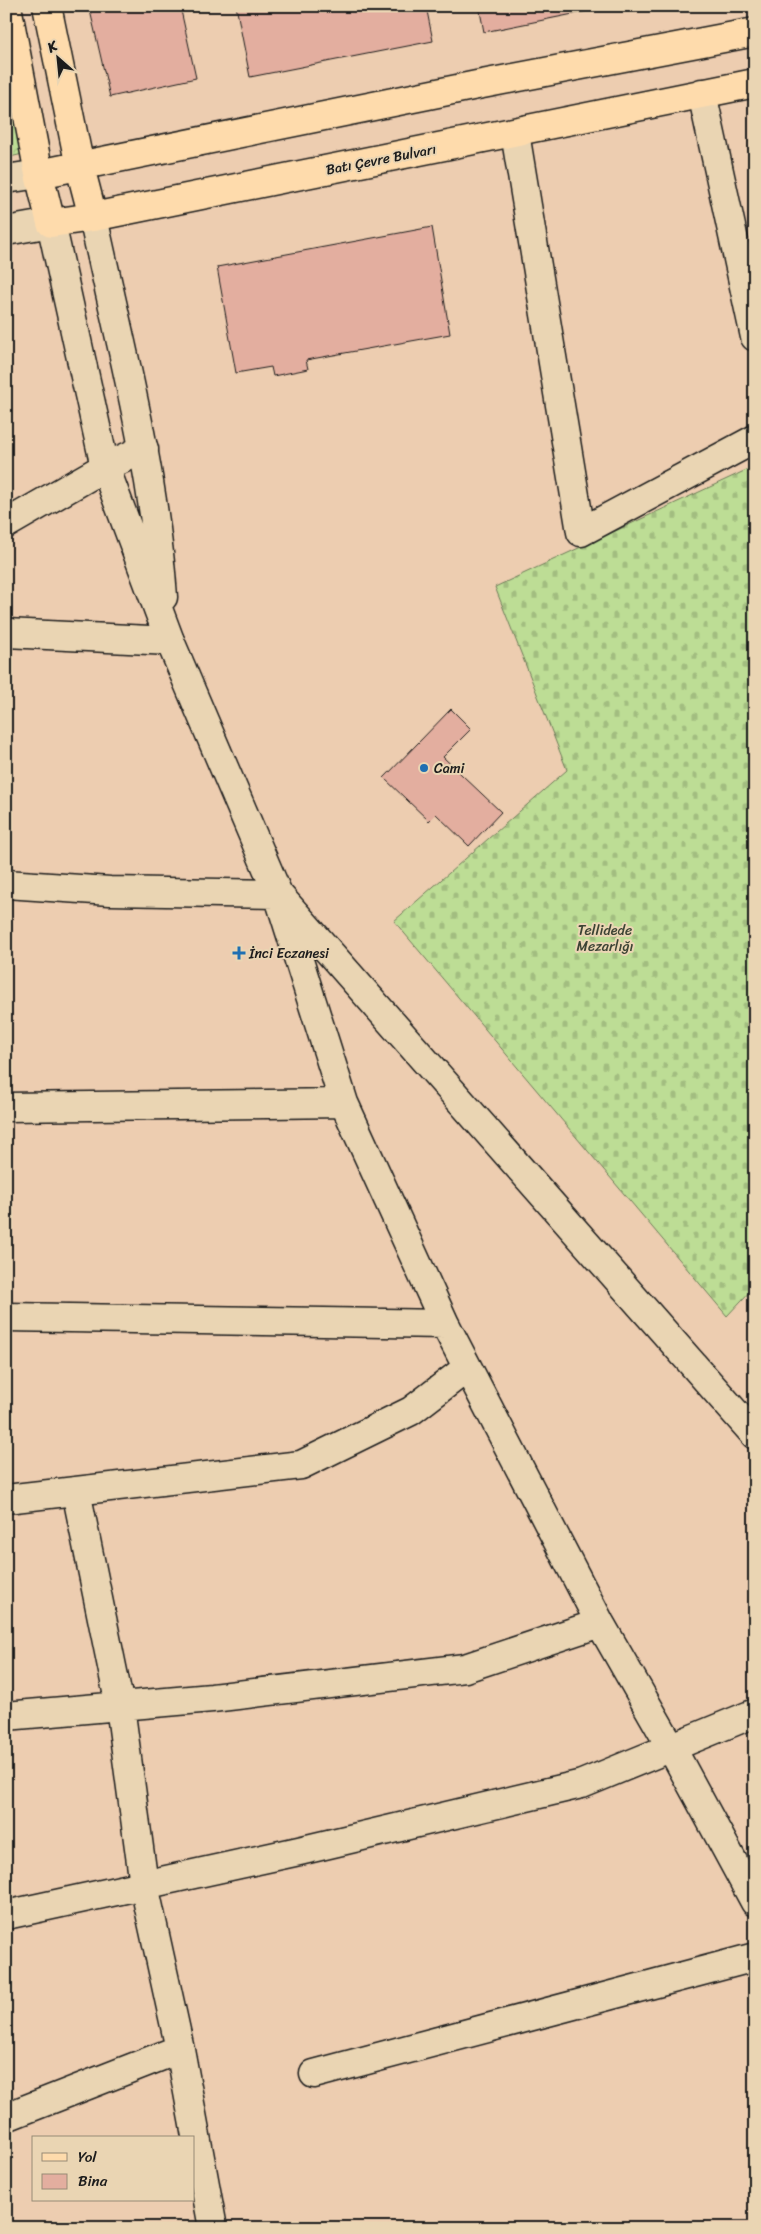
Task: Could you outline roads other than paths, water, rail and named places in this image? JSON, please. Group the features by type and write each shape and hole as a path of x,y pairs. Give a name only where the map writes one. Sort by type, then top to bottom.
{"main road":[{"path":"7,6 39,174 51,223"},
{"path":"47,6 80,167 93,217"},
{"path":"39,174 477,85 755,32"},
{"name":"Batı Çevre Bulvarı","path":"51,223 93,217 755,83"}],"street":[{"path":"702,93 755,337"},
{"path":"515,132 581,532 755,439"},
{"path":"6,179 39,174"},
{"path":"93,217 144,449 159,537 163,598 170,641"},
{"path":"51,223 105,467 170,641 278,894 344,1104 467,1368 600,1623 672,1747 755,1902"},
{"name":"Batı Çevre Bulvarı","path":"6,231 51,223"},
{"path":"6,524 105,467 144,449"},
{"path":"6,633 170,641"},
{"path":"6,884 110,890 278,894 755,1435"},
{"path":"6,1107 344,1104"},
{"path":"6,1317 445,1324"},
{"path":"6,1499 301,1465 411,1411 467,1368"},
{"path":"76,1491 120,1706 144,1885 180,2050 214,2228"},
{"path":"6,1716 120,1706 465,1668 600,1623"},
{"path":"6,1915 299,1851 582,1784 755,1713"},
{"path":"314,2074 755,1956"},
{"path":"6,2116 180,2050"}],"place":[{"name":"Cami","path":"424,768"},
{"name":"İnci Eczanesi","path":"239,953"}],"park label":[{"name":"Tellidede Mezarlığı","path":"605,938"}]}
